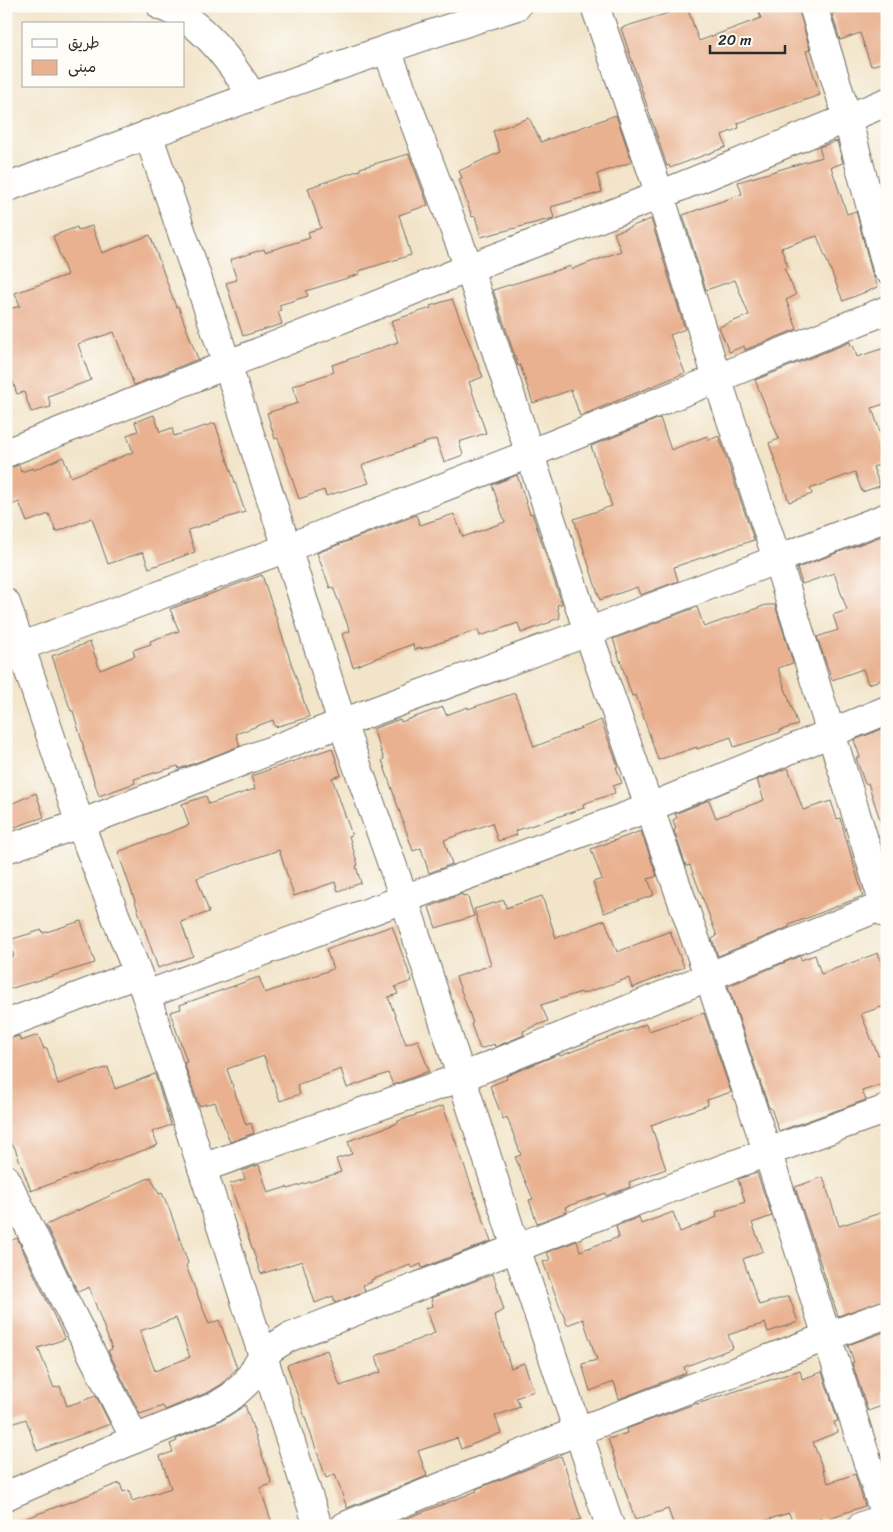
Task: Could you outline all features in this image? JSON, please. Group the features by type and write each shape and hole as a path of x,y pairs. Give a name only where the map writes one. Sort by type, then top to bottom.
{"street":[{"path":"161,6 171,10 206,34 230,61 253,97"},
{"path":"6,188 148,134 387,50 462,14 517,6"},
{"path":"202,1168 462,1078 886,908 777,559 717,378 660,195 595,6"},
{"path":"813,6 847,117 887,269"},
{"path":"387,50 469,268 588,632 709,978 826,1336 880,1520"},
{"path":"6,453 469,268 660,195 887,102"},
{"path":"148,134 227,364 342,723 404,898 516,1248 610,1526"},
{"path":"13,649 287,548 529,454 887,310"},
{"path":"6,849 80,824 342,723 887,518"},
{"path":"6,603 13,649 142,984 318,1526"},
{"path":"6,1024 142,984 404,898 648,808 887,710"},
{"path":"6,1496 135,1439 216,1406 232,1396 246,1383 263,1356 288,1338 766,1152 887,1109"},
{"path":"6,1179 135,1439"},
{"path":"344,1526 578,1431 887,1314"}],"building":[{"path":"756,6 798,6 810,50 806,51 820,95 738,123 739,128 722,135 726,147 670,168 669,165 667,166 621,28 687,7 699,41 761,18"},
{"path":"839,6 887,6 887,61 871,66 860,33 840,40 832,14 841,11"},
{"path":"616,115 632,162 597,174 602,192 551,207 554,218 481,237 475,216 472,217 459,179 462,178 459,171 500,152 493,131 529,118 541,142"},
{"path":"837,141 843,163 831,167 847,214 856,211 872,273 878,287 843,301 817,236 781,248 788,267 784,268 796,295 786,300 797,329 745,350 744,346 729,352 719,327 749,315 735,280 706,290 683,215 742,194 738,182 822,157 819,147"},
{"path":"409,154 428,205 399,215 411,255 359,271 360,274 306,291 308,296 279,305 281,310 278,311 282,324 243,336 226,283 237,280 230,260 264,249 265,252 310,238 308,232 321,228 308,188 360,170 360,168"},
{"path":"651,219 685,329 670,335 685,373 580,416 571,390 533,403 520,365 518,366 493,290 571,266 572,269 621,251 614,233"},
{"path":"92,226 102,253 150,235 176,307 178,306 198,359 134,385 114,332 78,344 91,380 48,396 51,407 31,412 24,392 17,394 6,362 6,310 20,306 15,293 67,275 53,236 77,227 78,230"},
{"path":"452,299 483,377 469,382 486,433 459,442 463,455 444,462 436,439 362,466 369,483 326,496 324,490 299,499 278,438 275,439 267,413 298,403 292,386 334,372 332,365 398,342 391,321"},
{"path":"850,342 857,357 887,347 887,403 872,408 887,453 887,462 873,467 880,486 862,492 855,472 810,489 812,494 789,502 769,443 779,439 755,380"},
{"path":"154,415 160,432 172,428 174,436 215,423 245,512 188,530 195,552 149,568 143,552 108,564 92,518 56,532 49,514 27,522 19,502 6,507 6,468 19,465 21,472 33,468 34,470 63,457 71,477 133,452 127,435 138,431 135,422"},
{"path":"660,418 671,450 707,436 709,440 719,436 754,540 674,567 678,581 640,595 637,587 600,600 574,519 612,506 591,446"},
{"path":"517,475 530,514 532,513 562,604 557,605 560,618 521,633 518,623 480,636 478,630 421,649 421,647 414,650 413,644 353,667 342,634 350,631 333,587 330,588 317,553 416,515 420,525 454,514 463,537 505,522 492,485"},
{"path":"887,534 887,678 868,684 863,669 832,680 817,637 838,630 833,615 847,610 834,573 802,584 797,568"},
{"path":"262,575 309,717 275,727 273,720 236,734 240,746 179,769 178,766 134,779 135,783 99,796 73,711 71,711 52,656 90,642 100,670 135,656 133,650 151,644 150,641 179,631 170,609"},
{"path":"766,605 775,605 793,663 778,668 798,725 734,747 731,737 658,760 636,695 632,696 613,639 697,607 704,627"},
{"path":"515,693 534,747 601,720 618,766 616,767 622,783 613,786 615,793 583,804 584,808 515,831 517,835 498,841 492,823 444,840 452,864 429,873 421,848 413,851 373,729 400,719 401,722 443,707 446,715"},
{"path":"887,727 887,828 883,829 868,783 865,784 856,758 860,757 854,740"},
{"path":"332,748 341,775 332,778 352,835 349,836 358,865 356,866 361,883 338,891 335,882 294,896 279,850 197,878 209,912 181,922 193,956 158,968 118,852 189,825 182,804 206,796 209,804 255,789 251,776"},
{"path":"788,768 803,810 831,801 837,819 840,818 863,896 718,956 712,939 717,936 690,865 686,866 674,830 676,829 673,820 677,818 675,814 709,800 716,818 764,800 757,780"},
{"path":"36,793 44,817 6,830 6,806"},
{"path":"641,831 657,876 648,879 654,895 604,913 593,882 602,879 591,849"},
{"path":"462,894 463,896 467,895 474,916 436,928 429,907"},
{"path":"542,896 556,938 605,920 617,952 670,931 684,967 632,988 629,978 582,994 581,992 541,1005 548,1021 523,1031 524,1035 495,1047 494,1044 480,1049 471,1024 473,1023 456,977 491,965 474,909 504,900 506,908"},
{"path":"81,921 95,963 6,990 6,959 14,956 9,940 42,930 43,933"},
{"path":"392,926 412,981 395,987 398,994 388,997 406,1044 418,1040 429,1071 393,1085 388,1073 347,1088 341,1069 297,1085 300,1094 280,1101 264,1056 227,1069 246,1125 251,1123 254,1133 230,1142 215,1102 199,1106 184,1063 187,1062 170,1012 181,1009 180,1005 259,977 265,993 333,969 326,949"},
{"path":"878,953 887,977 887,1005 861,1014 878,1055 887,1052 887,1083 862,1091 866,1100 779,1131 771,1108 769,1108 728,986 800,956 801,960 815,955 821,974"},
{"path":"704,1013 731,1092 707,1100 708,1105 651,1125 666,1169 629,1182 630,1187 606,1196 606,1193 565,1207 566,1212 537,1223 529,1200 533,1199 515,1157 521,1155 507,1117 503,1119 490,1086 507,1079 506,1076 559,1054 560,1056 646,1024 649,1031"},
{"path":"38,1035 44,1049 47,1048 58,1084 108,1067 115,1089 155,1074 171,1125 152,1132 158,1145 31,1191 14,1146 12,1146 6,1131 6,1039 19,1036 21,1041"},
{"path":"443,1106 491,1241 422,1268 421,1264 412,1268 410,1265 371,1280 372,1282 363,1285 365,1291 335,1303 333,1296 315,1303 302,1261 261,1274 230,1184 245,1179 242,1171 259,1165 268,1193 287,1187 288,1189 341,1172 336,1159 352,1154 348,1141"},
{"path":"757,1173 772,1216 752,1223 763,1251 743,1259 759,1305 789,1296 798,1322 768,1332 765,1323 728,1335 733,1348 684,1367 686,1373 619,1399 614,1382 590,1391 582,1364 597,1360 583,1319 567,1325 543,1262 550,1260 547,1252 577,1241 580,1251 619,1237 616,1226 639,1217 641,1224 673,1212 680,1232 717,1217 716,1212 745,1202 738,1179"},
{"path":"151,1177 159,1194 162,1193 169,1208 188,1263 186,1266 209,1324 219,1320 237,1368 222,1384 209,1392 165,1410 163,1406 140,1414 108,1351 112,1349 89,1287 78,1292 46,1225","holes":["176,1318 190,1357 155,1371 140,1331"]},
{"path":"823,1177 839,1226 887,1211 887,1299 838,1316 795,1187"},
{"path":"17,1238 65,1339 38,1348 54,1388 60,1386 67,1406 96,1396 110,1424 37,1451 26,1419 6,1426 6,1243"},
{"path":"493,1274 504,1310 494,1315 511,1368 524,1363 534,1391 516,1398 520,1407 495,1416 501,1433 461,1449 457,1438 418,1451 427,1476 347,1508 335,1474 326,1478 287,1365 327,1350 340,1386 381,1372 376,1356 435,1333 426,1308 433,1306 431,1298"},
{"path":"887,1331 887,1404 868,1411 848,1345"},
{"path":"800,1370 802,1379 822,1372 838,1421 834,1422 838,1432 813,1442 828,1483 855,1474 865,1506 798,1526 794,1526 789,1513 747,1526 674,1526 668,1509 635,1520 608,1439 627,1433 626,1429 697,1403"},
{"path":"245,1405 272,1484 260,1488 273,1526 11,1526 11,1524 120,1483 123,1492 129,1490 132,1501 171,1488 160,1456 173,1452 170,1444 177,1441 176,1439 224,1419"},
{"path":"561,1456 581,1519 562,1526 387,1526 477,1491 476,1489"}]}
